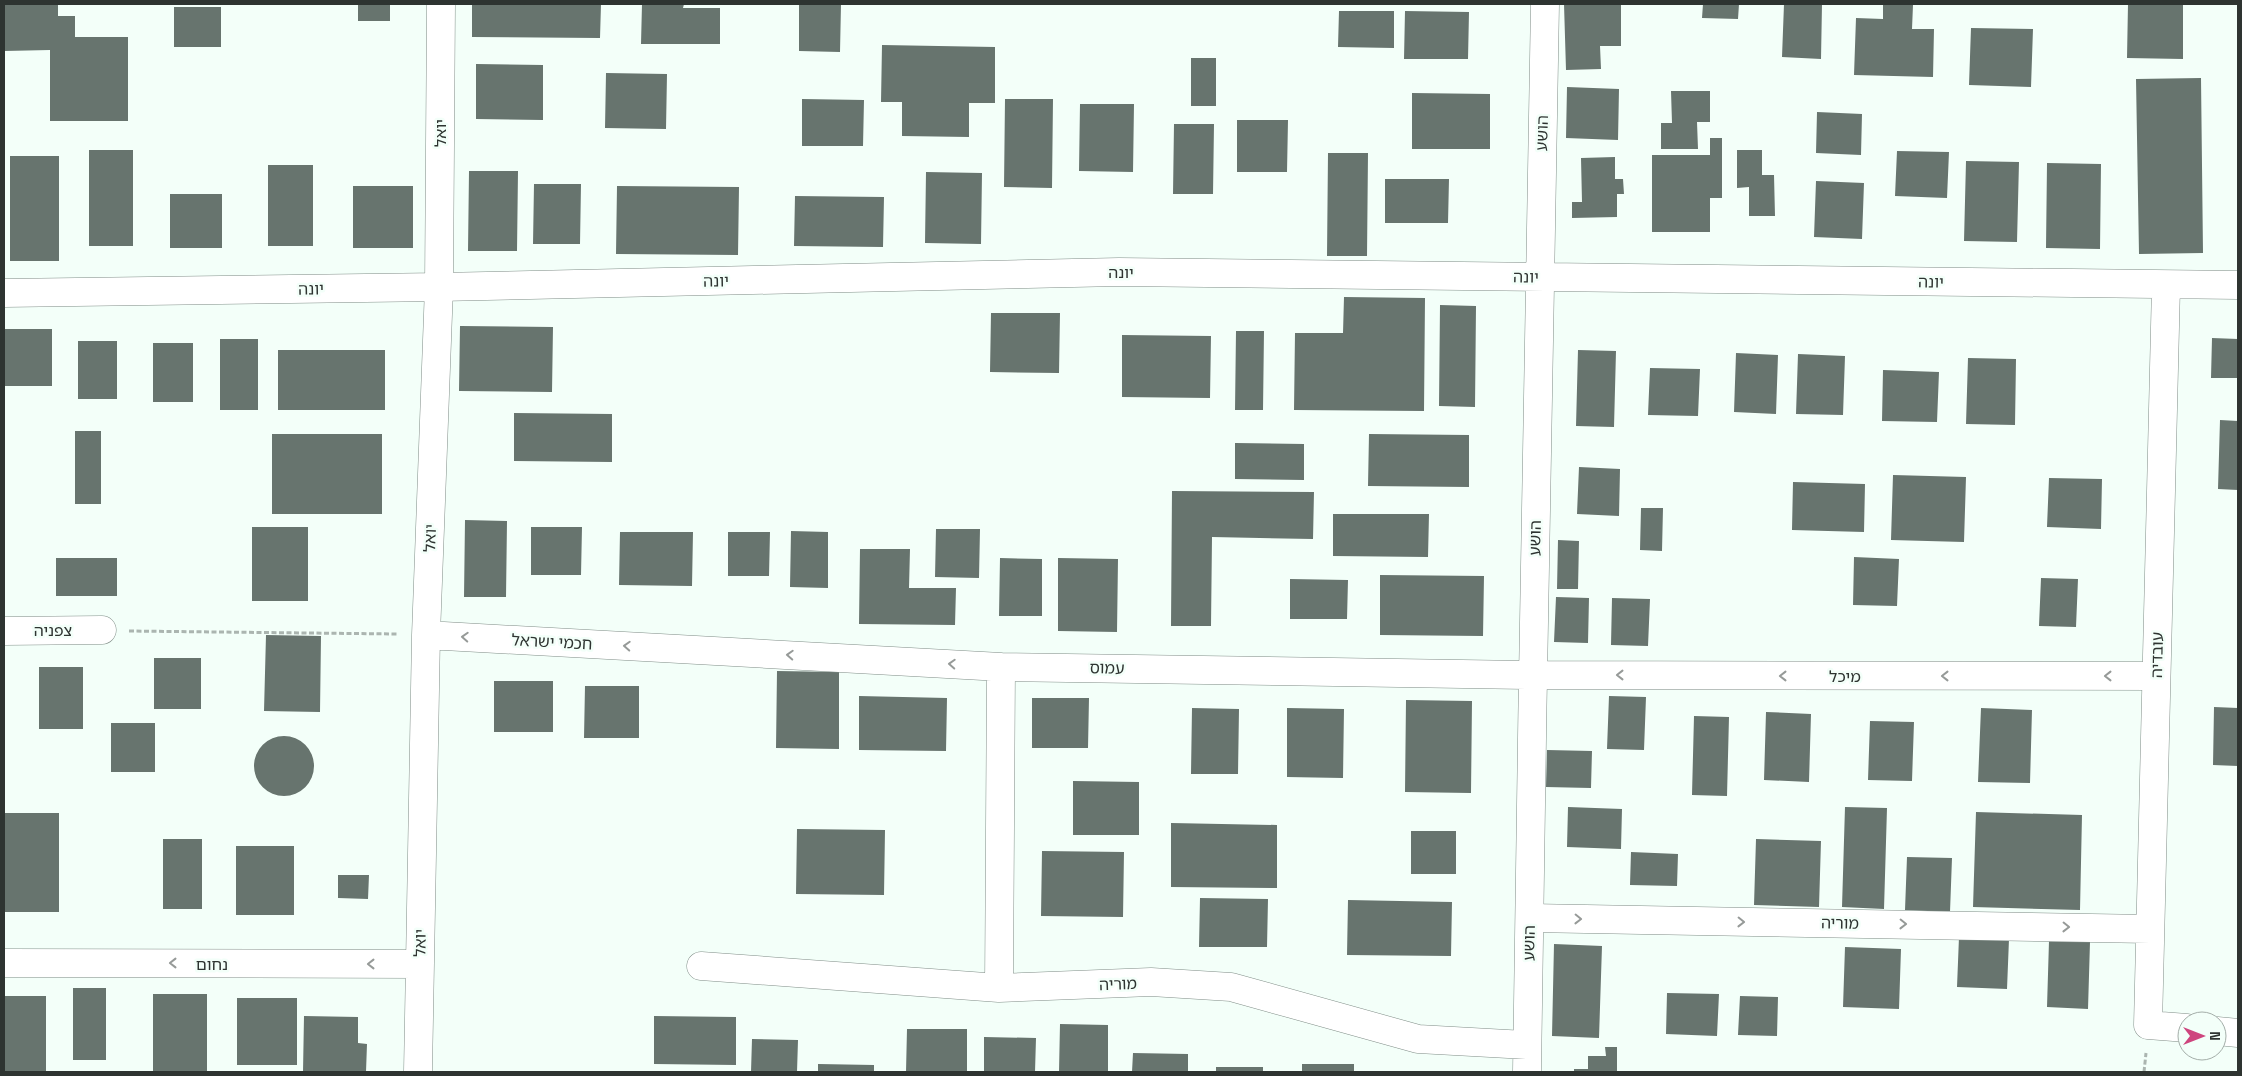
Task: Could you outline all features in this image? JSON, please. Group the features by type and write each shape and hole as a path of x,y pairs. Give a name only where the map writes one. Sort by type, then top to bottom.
{"street":[{"name":"יואל","path":"418,1072 426,635 439,287 441,4"},
{"name":"הושע","path":"1527,1072 1534,675 1538,277 1545,4"},
{"name":"יונה","path":"4,293 439,287 1119,272 2238,286"},
{"name":"עובדיה","path":"2166,286 2148,1025 2177,1027"},
{"name":"צפניה","path":"4,630 102,630"},
{"name":"חכמי ישראל","path":"426,635 1000,667"},
{"name":"עמוס","path":"1000,667 1534,675"},
{"path":"999,988 1000,667"},
{"name":"מיכל","path":"1534,675 2156,676"},
{"name":"מוריה","path":"1530,918 2150,929"},
{"name":"נחום","path":"4,963 420,964"},
{"name":"מוריה","path":"701,966 999,988 1151,982 1231,987 1418,1039 1527,1045"}],"path":[{"path":"102,630 426,635"}],"building":[{"path":"4,4 58,4 58,16 75,16 75,37 128,37 128,121 50,121 50,50 4,51"},
{"path":"358,4 390,4 390,21 358,21"},
{"path":"472,4 601,4 600,38 472,37"},
{"path":"642,4 684,4 683,8 720,8 720,44 641,44"},
{"path":"799,4 841,4 840,52 799,51"},
{"path":"1564,4 1621,4 1621,46 1600,46 1601,69 1566,70"},
{"path":"1703,4 1739,4 1738,19 1702,18"},
{"path":"1784,4 1822,4 1821,59 1782,57"},
{"path":"1883,4 1913,5 1912,29 1934,29 1933,77 1854,75 1856,18 1883,19"},
{"path":"2128,4 2183,4 2183,59 2127,58"},
{"path":"174,7 221,7 221,47 174,47"},
{"path":"1339,11 1394,11 1394,48 1338,47"},
{"path":"1405,11 1469,12 1468,59 1404,59"},
{"path":"1971,28 2033,29 2031,87 1969,85"},
{"path":"882,45 995,47 995,103 969,103 969,137 902,136 902,102 881,102"},
{"path":"1191,58 1216,58 1216,106 1191,106"},
{"path":"476,64 543,65 543,120 476,119"},
{"path":"606,73 667,74 666,129 605,128"},
{"path":"2201,78 2203,253 2139,254 2136,79"},
{"path":"1567,87 1619,89 1618,140 1566,138"},
{"path":"1671,91 1710,91 1710,122 1697,122 1698,149 1661,149 1661,123 1672,123"},
{"path":"1412,93 1490,94 1490,149 1412,149"},
{"path":"802,99 864,100 863,146 802,146"},
{"path":"1005,99 1053,99 1052,188 1004,187"},
{"path":"1080,104 1134,104 1133,172 1079,171"},
{"path":"1817,112 1862,114 1861,155 1816,153"},
{"path":"1237,120 1288,120 1287,172 1237,172"},
{"path":"1174,124 1214,124 1213,194 1173,194"},
{"path":"1710,138 1722,138 1722,198 1710,198 1710,232 1652,232 1652,155 1710,155"},
{"path":"89,150 133,150 133,246 89,246"},
{"path":"1737,150 1762,150 1762,175 1774,175 1775,216 1749,216 1749,187 1737,188"},
{"path":"1897,151 1949,152 1947,198 1895,196"},
{"path":"1328,153 1368,153 1367,256 1327,256"},
{"path":"10,156 59,156 59,261 10,261"},
{"path":"1615,157 1615,179 1623,179 1624,194 1617,194 1617,217 1572,218 1572,202 1582,202 1581,158"},
{"path":"1966,161 2019,162 2017,242 1964,241"},
{"path":"2047,163 2101,164 2100,249 2046,248"},
{"path":"268,165 313,165 313,246 268,246"},
{"path":"469,171 518,171 517,251 468,251"},
{"path":"926,172 982,173 981,244 925,243"},
{"path":"1385,179 1449,179 1448,223 1385,223"},
{"path":"1816,181 1864,183 1862,239 1814,237"},
{"path":"534,184 581,184 580,244 533,244"},
{"path":"353,186 413,186 413,248 353,248"},
{"path":"617,186 739,187 738,255 616,254"},
{"path":"170,194 222,194 222,248 170,248"},
{"path":"795,196 884,197 883,247 794,246"},
{"path":"1344,297 1425,298 1424,411 1294,410 1295,333 1343,333"},
{"path":"1440,305 1476,306 1475,407 1439,406"},
{"path":"991,313 1060,313 1059,373 990,372"},
{"path":"460,326 553,327 552,392 459,391"},
{"path":"5,329 52,329 52,386 5,386"},
{"path":"1236,331 1264,331 1263,410 1235,410"},
{"path":"1122,335 1211,336 1210,398 1122,397"},
{"path":"2212,338 2238,339 2238,378 2211,378"},
{"path":"220,339 258,339 258,410 220,410"},
{"path":"78,341 117,341 117,399 78,399"},
{"path":"153,343 193,343 193,402 153,402"},
{"path":"278,350 385,350 385,410 278,410"},
{"path":"1578,350 1616,351 1614,427 1576,426"},
{"path":"1736,353 1778,355 1776,414 1734,412"},
{"path":"1798,354 1845,356 1843,415 1796,414"},
{"path":"1968,358 2016,359 2015,425 1966,424"},
{"path":"1650,368 1700,369 1698,416 1648,415"},
{"path":"1883,370 1939,372 1937,422 1882,421"},
{"path":"514,413 612,414 612,462 514,461"},
{"path":"2220,420 2238,421 2238,490 2218,489"},
{"path":"75,431 101,431 101,504 75,504"},
{"path":"272,434 382,434 382,514 272,514"},
{"path":"1369,434 1469,435 1469,487 1368,486"},
{"path":"1235,443 1304,444 1304,480 1235,479"},
{"path":"1579,467 1620,469 1619,516 1577,514"},
{"path":"1893,475 1966,477 1964,542 1891,540"},
{"path":"2049,478 2102,479 2101,529 2047,527"},
{"path":"1793,482 1865,484 1864,532 1792,530"},
{"path":"1172,491 1314,492 1313,539 1212,537 1211,626 1171,626"},
{"path":"1641,508 1663,508 1662,551 1640,550"},
{"path":"1333,514 1429,514 1428,557 1333,556"},
{"path":"465,520 507,521 506,597 464,597"},
{"path":"252,527 308,527 308,601 252,601"},
{"path":"531,527 582,527 581,575 531,575"},
{"path":"936,529 980,529 979,578 935,577"},
{"path":"791,531 828,532 828,588 790,587"},
{"path":"620,532 693,532 692,586 619,585"},
{"path":"728,532 770,532 769,576 728,576"},
{"path":"1558,540 1579,541 1578,589 1557,589"},
{"path":"860,549 910,549 909,588 956,588 955,625 859,624"},
{"path":"1854,557 1899,559 1897,606 1853,605"},
{"path":"56,558 117,558 117,596 56,596"},
{"path":"1000,558 1042,559 1042,616 999,616"},
{"path":"1058,558 1118,559 1117,632 1058,631"},
{"path":"1380,575 1484,576 1483,636 1380,635"},
{"path":"2041,578 2078,579 2076,627 2039,626"},
{"path":"1290,579 1348,580 1347,619 1290,619"},
{"path":"1556,597 1589,598 1588,643 1554,642"},
{"path":"1612,598 1650,599 1648,646 1611,645"},
{"path":"266,635 321,636 320,712 264,711"},
{"path":"154,658 201,658 201,709 154,709"},
{"path":"39,667 83,667 83,729 39,729"},
{"path":"777,671 839,672 839,749 776,748"},
{"path":"494,681 553,681 553,732 494,732"},
{"path":"585,686 639,686 639,738 584,738"},
{"path":"859,696 947,698 946,751 859,750"},
{"path":"1609,696 1646,697 1644,750 1607,749"},
{"path":"1032,698 1089,698 1088,748 1032,748"},
{"path":"1406,700 1472,701 1471,793 1405,792"},
{"path":"2214,707 2238,708 2238,766 2213,765"},
{"path":"1192,708 1239,709 1238,774 1191,774"},
{"path":"1287,708 1344,709 1343,778 1287,777"},
{"path":"1981,708 2032,710 2030,783 1978,782"},
{"path":"1766,712 1811,714 1809,782 1764,780"},
{"path":"1694,716 1729,717 1727,796 1692,795"},
{"path":"1870,721 1914,722 1912,781 1868,780"},
{"path":"111,723 155,723 155,772 111,772"},
{"path":"278,736 290,736 301,741 309,749 314,760 312,778 301,791 290,796 278,796 267,791 259,783 254,772 254,760 259,749 267,741"},
{"path":"1547,750 1592,751 1591,788 1546,787"},
{"path":"1073,781 1139,782 1139,835 1073,835"},
{"path":"1568,807 1622,809 1621,849 1567,847"},
{"path":"1845,807 1887,808 1884,909 1842,907"},
{"path":"1976,812 2082,815 2080,910 1973,907"},
{"path":"4,813 59,813 59,912 4,912"},
{"path":"1171,823 1277,825 1277,888 1171,887"},
{"path":"797,829 885,830 884,895 796,894"},
{"path":"1411,831 1456,831 1456,874 1411,874"},
{"path":"163,839 202,839 202,909 163,909"},
{"path":"1756,839 1821,841 1819,907 1754,905"},
{"path":"236,846 294,846 294,915 236,915"},
{"path":"1042,851 1124,852 1123,917 1041,916"},
{"path":"1631,852 1678,854 1677,886 1630,885"},
{"path":"1907,857 1952,858 1950,912 1905,910"},
{"path":"338,875 369,875 368,899 338,898"},
{"path":"1200,898 1268,899 1267,947 1199,947"},
{"path":"1348,900 1452,902 1451,956 1347,955"},
{"path":"1959,937 2009,939 2007,989 1957,987"},
{"path":"2049,941 2090,942 2088,1009 2047,1007"},
{"path":"1554,944 1602,946 1599,1038 1552,1036"},
{"path":"1845,947 1901,949 1899,1009 1843,1007"},
{"path":"73,988 106,988 106,1060 73,1060"},
{"path":"1667,993 1719,994 1717,1036 1666,1034"},
{"path":"153,994 207,994 207,1072 153,1072"},
{"path":"4,996 46,996 46,1072 4,1072"},
{"path":"1740,996 1778,997 1777,1036 1738,1035"},
{"path":"237,998 297,998 297,1065 237,1065"},
{"path":"304,1016 358,1017 358,1043 367,1044 366,1072 303,1072"},
{"path":"654,1016 736,1017 736,1065 654,1064"},
{"path":"1060,1024 1108,1025 1108,1072 1059,1072"},
{"path":"907,1029 967,1029 967,1072 906,1072"},
{"path":"984,1037 1036,1038 1035,1072 984,1072"},
{"path":"752,1039 798,1040 797,1072 751,1072"},
{"path":"1605,1047 1617,1047 1617,1072 1574,1072 1574,1069 1588,1069 1588,1056 1606,1056"},
{"path":"1133,1053 1188,1054 1188,1072 1132,1072"},
{"path":"818,1064 874,1065 874,1072 818,1072"},
{"path":"1302,1064 1354,1064 1354,1072 1302,1072"},
{"path":"1216,1067 1263,1067 1263,1072 1216,1072"}]}
